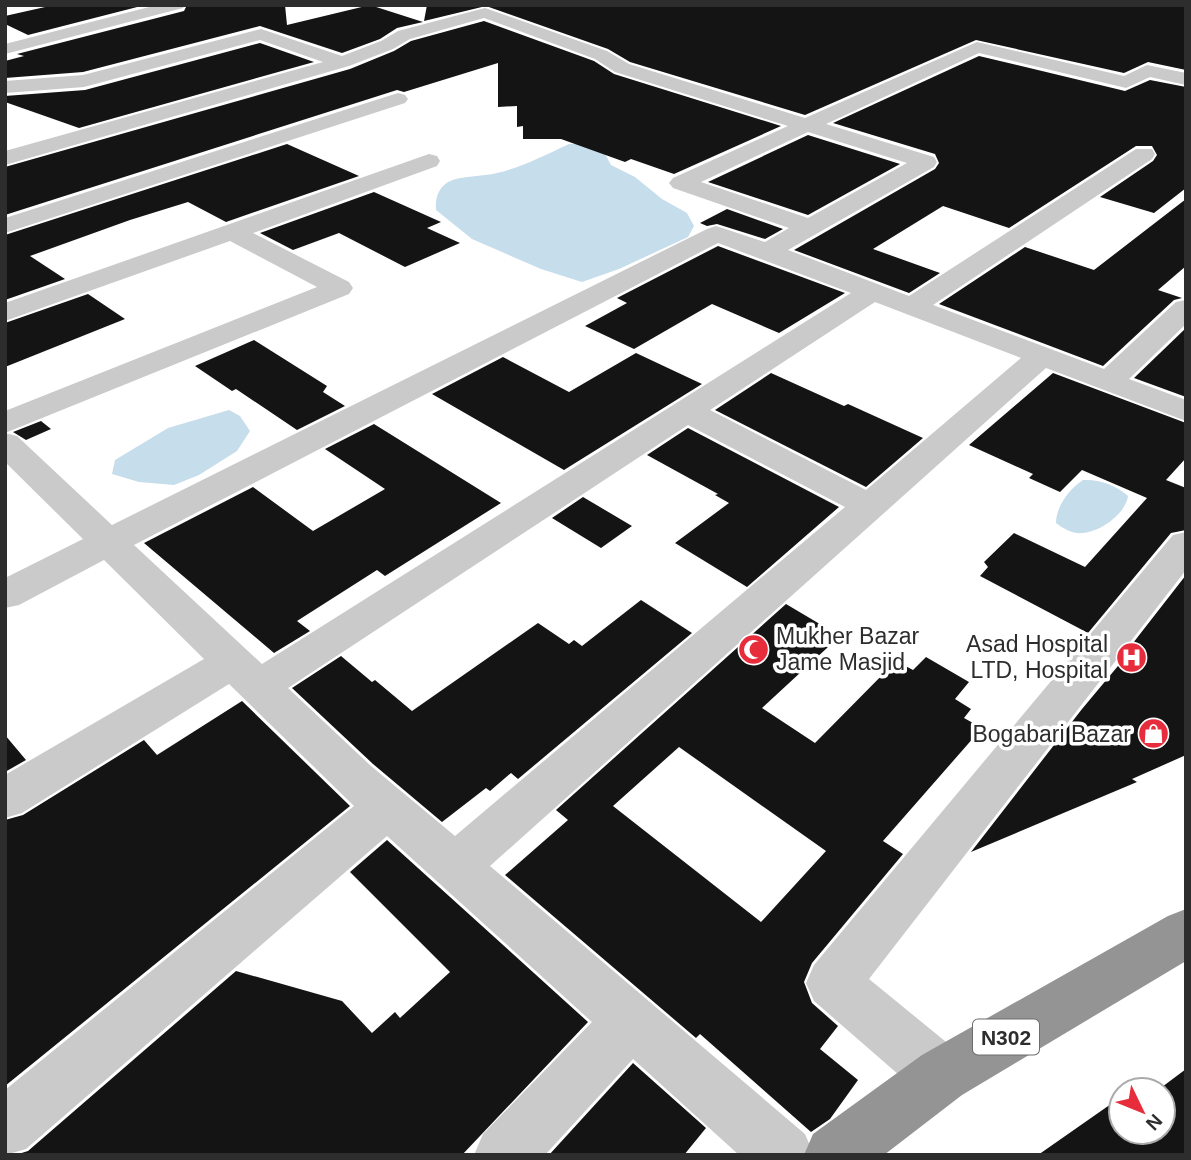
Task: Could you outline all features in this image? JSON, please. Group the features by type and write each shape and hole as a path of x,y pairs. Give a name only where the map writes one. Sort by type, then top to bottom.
{"highway":[{"name":"N302","path":"834,1155 942,1075 1186,933"}],"street":[{"path":"76,13 110,5"},
{"path":"5,49 177,5"},
{"path":"5,158 342,62 387,46 404,35 485,13 601,55 622,68 926,162 767,251"},
{"path":"5,87 83,81 261,34 342,62"},
{"path":"810,228 681,183 977,47 1126,82 1147,71 1186,79"},
{"path":"5,226 398,99"},
{"path":"911,307 1144,154"},
{"path":"5,313 429,161"},
{"path":"5,423 339,288 232,232"},
{"path":"5,595 716,234 1186,411"},
{"path":"5,799 246,674 686,411 871,292"},
{"path":"1108,382 1186,308"},
{"path":"455,866 1041,357"},
{"path":"686,411 870,506"},
{"path":"5,443 387,807 784,1155"},
{"path":"942,1075 833,983 1186,544"},
{"path":"5,1128 387,807"},
{"path":"504,1155 631,1020"}],"water":[{"path":"569,144 579,144 604,152 611,165 635,177 662,199 687,213 694,226 688,237 619,269 582,282 541,269 472,239 436,210 438,194 448,182 507,170"},
{"path":"229,410 240,416 250,431 237,451 199,475 174,485 139,482 112,474 115,460 168,428"},
{"path":"1083,480 1107,484 1128,496 1123,509 1104,525 1089,532 1075,533 1056,523 1064,499"}],"building":[{"path":"54,5 145,5 28,35 5,24 5,16"},
{"path":"187,5 285,5 287,25 370,5 423,22 397,28 380,39 342,53 260,26 83,72 5,78 5,61 24,56 17,54 184,11"},
{"path":"427,5 1186,5 1186,70 1148,62 1124,73 976,40 805,115 630,62 608,49 486,6 424,21"},
{"path":"484,21 594,61 614,74 781,126 674,174 631,159 625,162 561,139 523,139 523,126 517,127 517,106 498,107 498,63 404,92 397,90 5,215 5,167 350,69 411,41"},
{"path":"260,43 314,62 79,128 5,102 5,96 85,90"},
{"path":"979,56 1125,91 1150,80 1186,87 1186,188 1154,213 1100,197 1153,161 1157,155 1152,146 1136,146 1009,228 943,206 873,249 940,273 909,293 794,250 935,169 939,163 935,154 833,123"},
{"path":"808,135 900,164 808,215 708,182"},
{"path":"287,144 359,176 226,222 188,202 130,220 30,256 65,279 5,300 5,235"},
{"path":"374,192 441,222 427,228 460,243 405,267 339,233 293,250 260,233"},
{"path":"1186,199 1186,266 1158,290 1182,298 1174,300 1103,366 939,304 1025,247 1094,270"},
{"path":"727,209 783,229 765,239 717,224 707,226 700,223"},
{"path":"718,246 845,293 779,333 712,304 634,349 585,326 627,303 617,298"},
{"path":"88,294 125,319 5,367 5,323"},
{"path":"1186,328 1186,397 1134,378"},
{"path":"254,340 327,386 323,392 345,406 297,430 236,389 232,391 195,366"},
{"path":"636,353 702,384 564,470 432,394 503,357 569,392"},
{"path":"771,373 923,438 866,487 715,410"},
{"path":"1053,373 1186,423 1186,458 1166,480 1186,488 1186,530 1171,533 1088,633 980,576 988,567 984,562 1014,533 1085,567 1147,498 1082,470 1060,492 1029,478 1033,474 969,445"},
{"path":"41,421 51,429 26,440 13,432"},
{"path":"374,424 501,503 385,576 377,570 297,621 310,631 274,653 144,543 253,487 313,531 385,489 325,449"},
{"path":"688,428 839,507 747,587 675,543 729,503 715,495 718,494 647,455"},
{"path":"583,497 632,526 601,548 552,518"},
{"path":"1186,575 1186,755 1132,779 1137,782 971,852 1128,654 1126,652"},
{"path":"641,600 692,633 518,779 511,773 490,791 486,788 442,822 373,764 292,688 341,656 412,711 538,623 569,644 574,640 582,646"},
{"path":"786,604 840,636 762,708 815,743 896,661 913,670 926,657 969,682 955,699 971,709 964,718 982,728 883,841 903,854 812,963 804,982 812,1003 838,1026 820,1049 858,1080 830,1119 811,1132 700,1034 696,1038 505,875 568,820 556,810","holes":["679,747 826,851 761,922 613,806"]},
{"path":"242,701 350,806 5,1086 5,820 23,815 144,740 157,755"},
{"path":"5,735 26,760 5,772"},
{"path":"387,840 588,1022 462,1155 15,1155 28,1151 236,971 342,1001 372,1033 395,1012 400,1018 450,972 350,872"},
{"path":"633,1063 706,1128 684,1155 549,1155"},
{"path":"1186,1069 1186,1155 1038,1155 1107,1107 1107,1146 1177,1146 1177,1076"}],"place":[{"name":"Mukher Bazar Jame Masjid","path":"753,649"},
{"name":"Asad Hospital LTD, Hospital","path":"1131,657"},
{"name":"Bogabari Bazar","path":"1154,734"}]}
